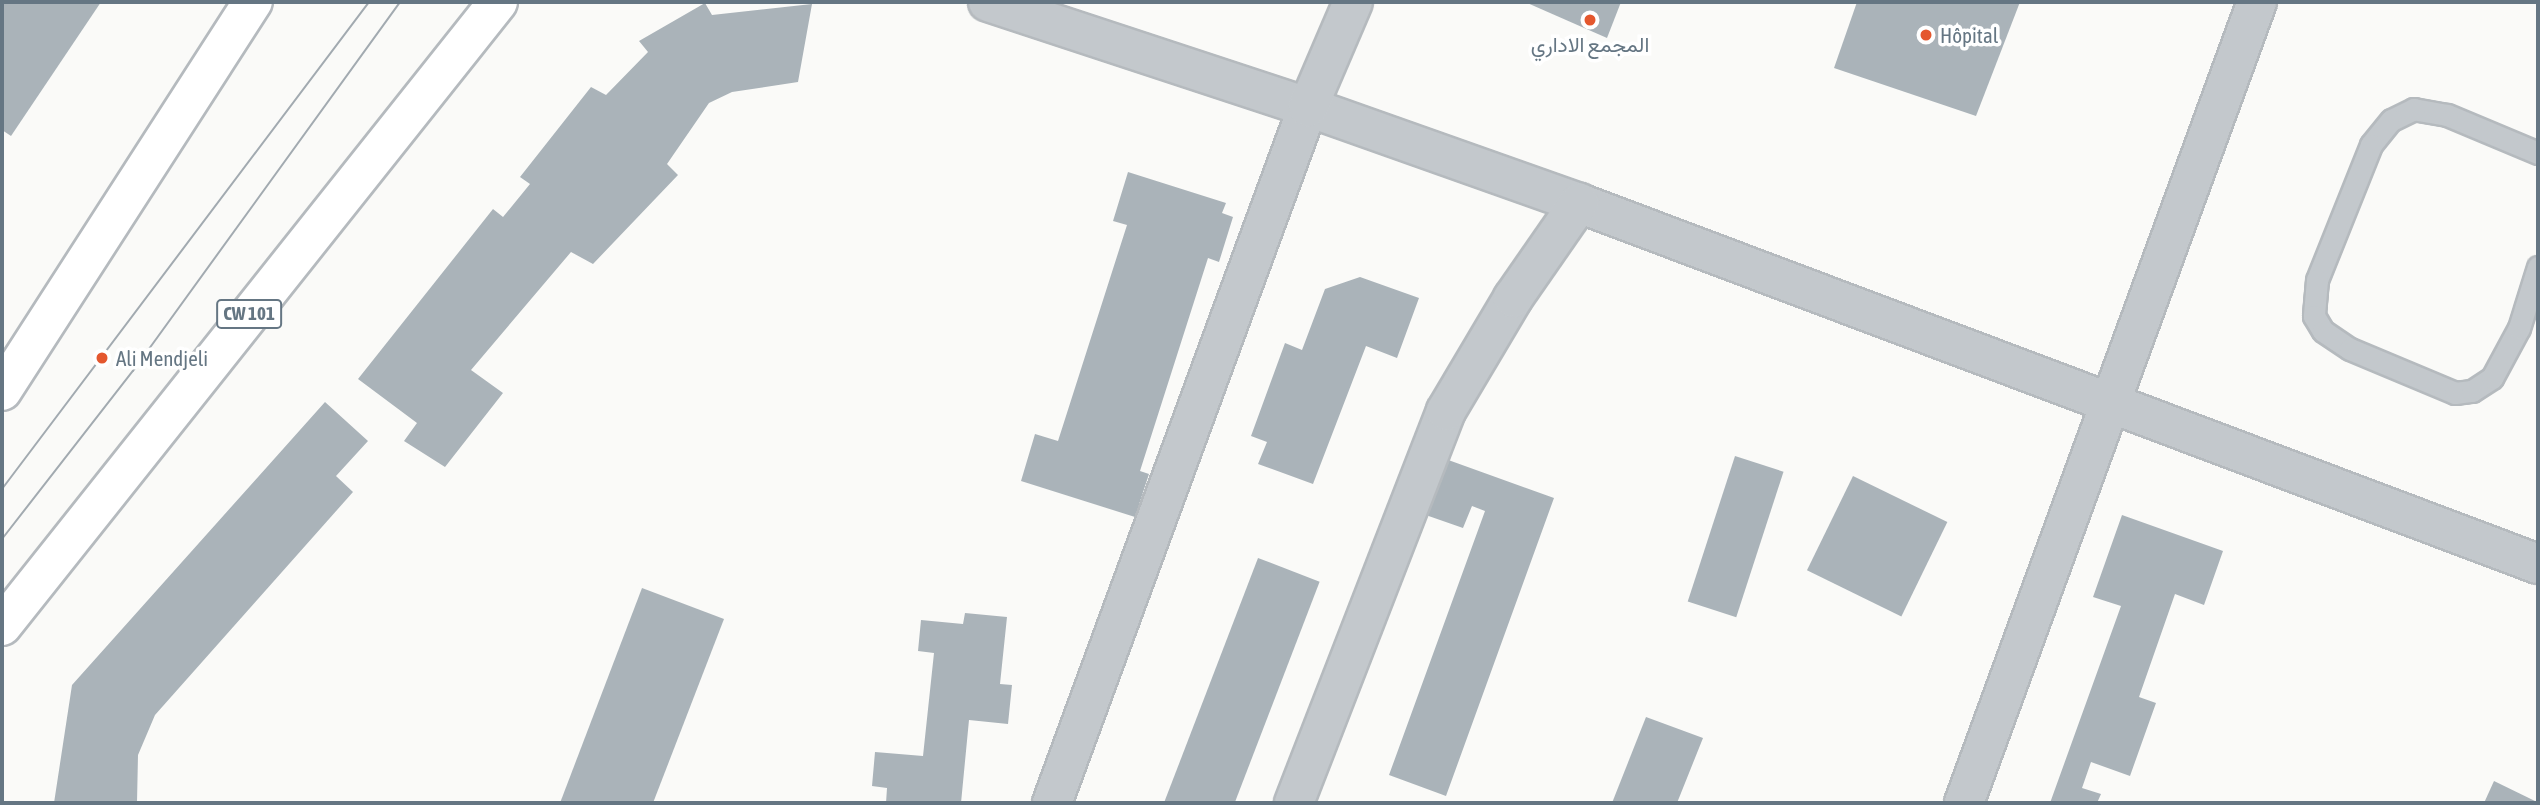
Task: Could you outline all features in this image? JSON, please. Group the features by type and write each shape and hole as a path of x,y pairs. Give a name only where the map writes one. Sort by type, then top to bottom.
{"main road":[{"path":"2,391 253,2"},
{"name":"CW 101","path":"2,626 498,2"}],"street":[{"path":"988,2 1308,107 1579,203 2108,405 2538,564"},
{"path":"1052,803 1308,107 1353,2"},
{"path":"1964,803 2257,2"},
{"path":"1294,803 1446,411 1513,298 1579,203"}],"lane":[{"path":"2538,153 2447,116 2414,108 2391,120 2371,145 2317,280 2314,316 2323,331 2350,349 2455,393 2472,391 2492,378 2519,328 2538,267"}],"building":[{"path":"2,2 101,2 11,136 2,130"},
{"name":"المجمع الاداري","path":"1525,2 1621,2 1607,38"},
{"name":"Hôpital","path":"1857,2 2020,2 1976,116 1834,68"},
{"path":"705,3 712,15 812,4 798,82 732,92 709,103 667,164 678,175 593,264 571,252 471,370 503,393 445,467 404,441 417,423 358,379 493,209 503,217 530,184 520,177 591,87 606,95 648,52 639,41"},
{"path":"1128,172 1226,203 1222,213 1233,217 1219,262 1208,258 1140,471 1149,474 1135,517 1021,481 1035,434 1058,441 1127,225 1113,221"},
{"path":"1360,277 1419,298 1397,358 1366,346 1313,484 1258,464 1267,442 1251,436 1285,343 1302,350 1325,289"},
{"path":"325,402 368,441 336,476 353,492 155,715 138,755 137,803 54,803 72,685"},
{"path":"1735,456 1784,472 1736,617 1688,602"},
{"path":"1440,457 1554,498 1446,796 1389,775 1485,511 1472,506 1463,528 1420,513"},
{"path":"1853,476 1947,522 1901,616 1807,570"},
{"path":"2122,515 2223,551 2204,605 2175,594 2139,697 2156,703 2130,776 2091,762 2082,788 2101,794 2097,803 2050,803 2121,606 2093,597"},
{"path":"1258,558 1320,582 1235,803 1164,803"},
{"path":"642,588 724,619 653,803 560,803"},
{"path":"965,613 1007,617 1000,684 1012,685 1008,724 969,720 961,803 886,803 887,788 872,786 875,752 923,756 934,653 918,651 921,620 963,624"},
{"path":"1646,717 1703,738 1677,803 1612,803"},
{"path":"2494,781 2535,801 2484,803"}],"tram line":[{"path":"2,489 369,2"},
{"path":"2,539 133,371 400,2"}],"place":[{"name":"المجمع الاداري","path":"1590,20"},
{"name":"Hôpital","path":"1926,35"},
{"name":"Ali Mendjeli","path":"102,358"}]}
